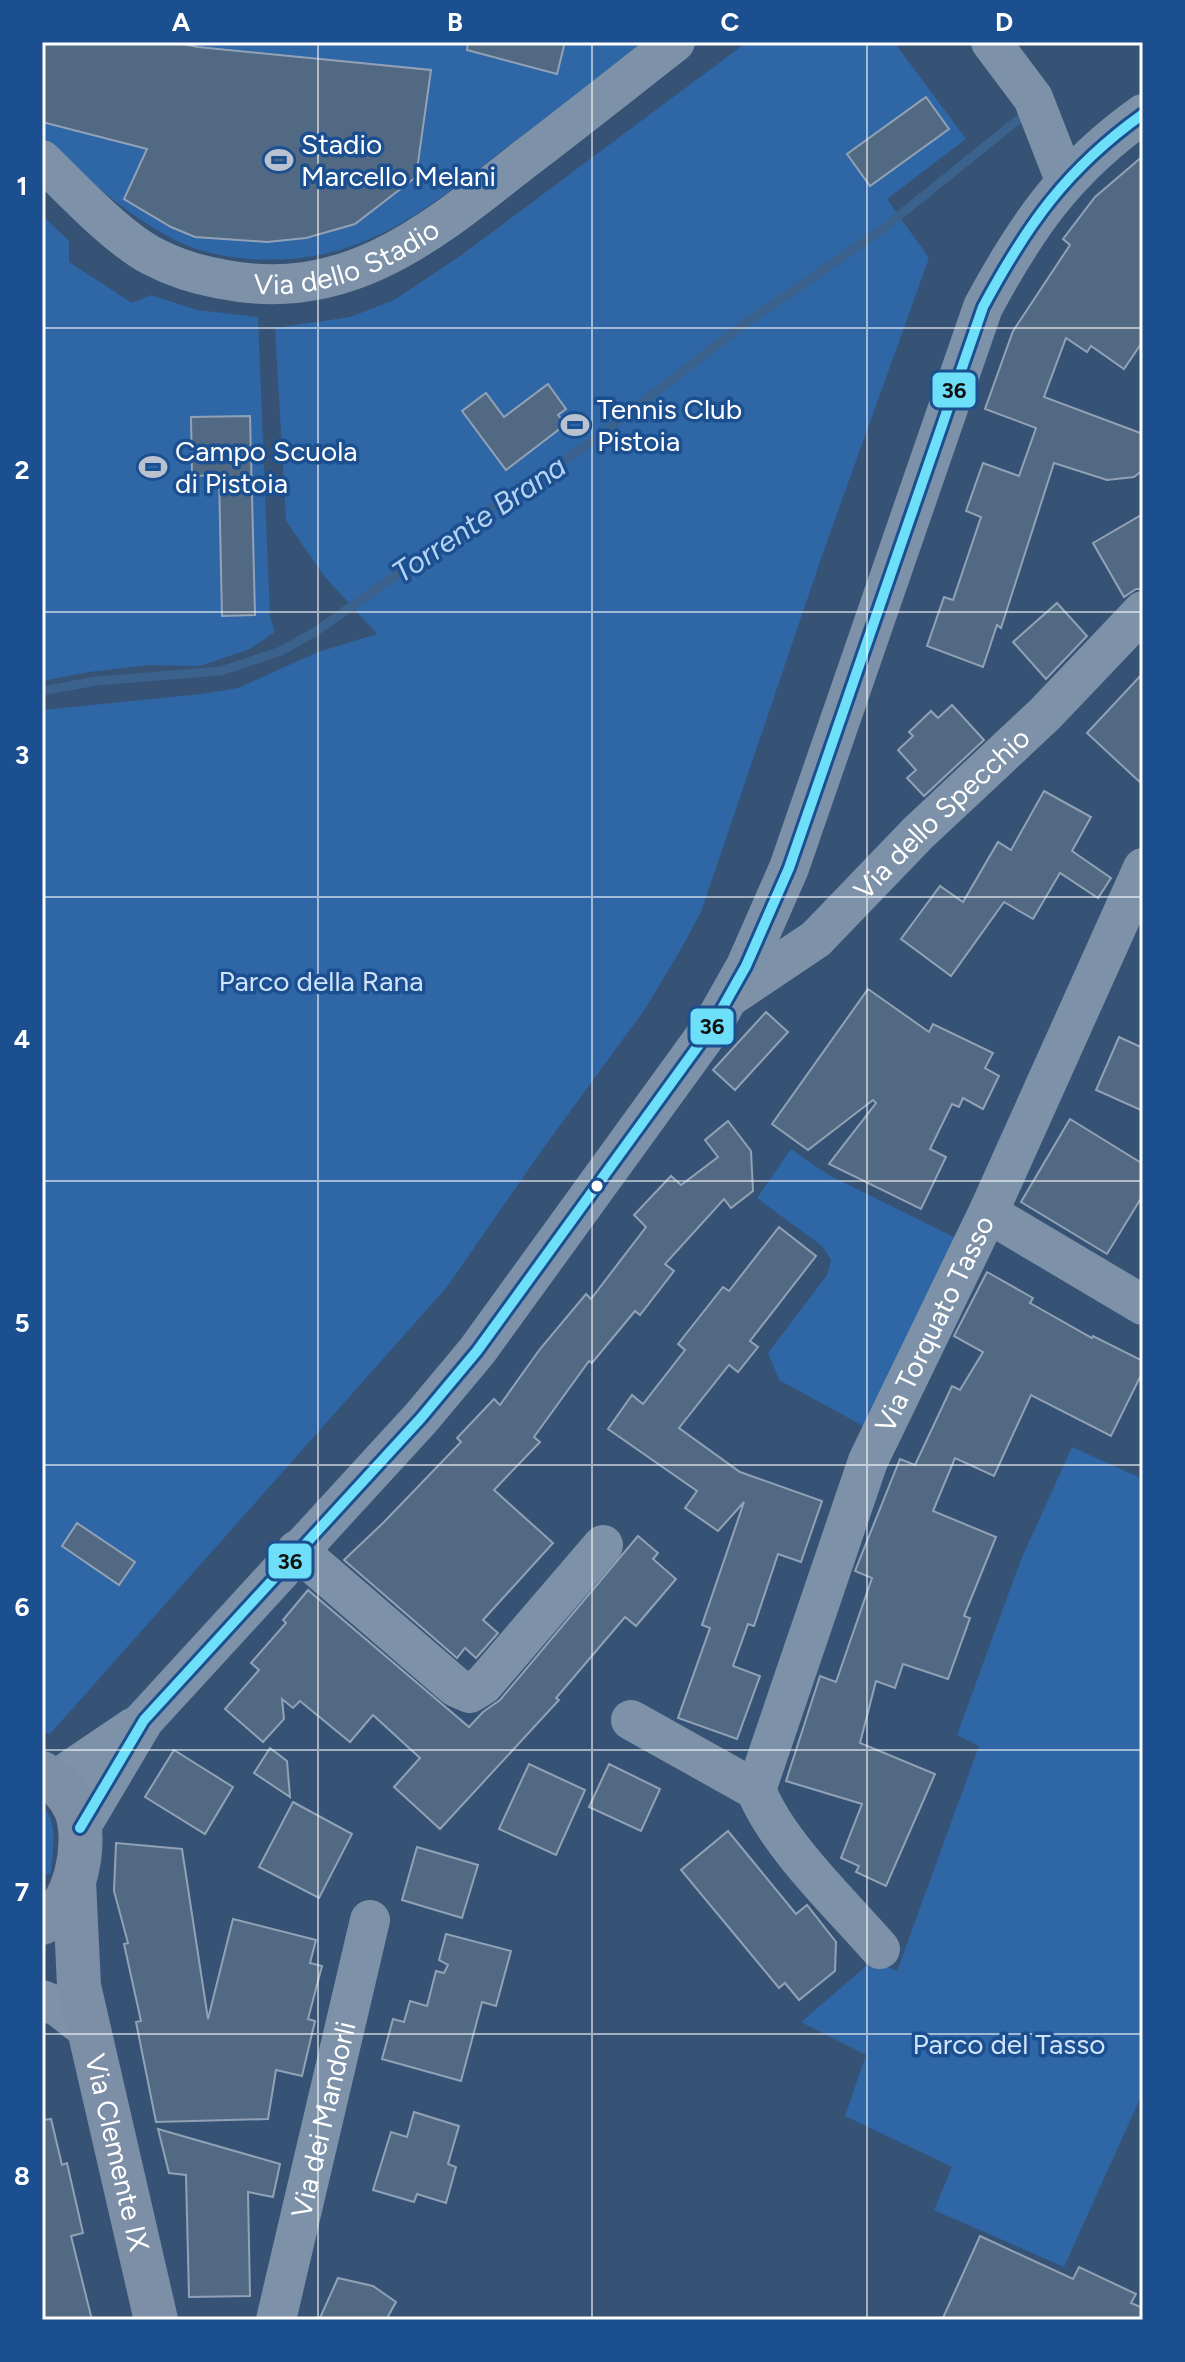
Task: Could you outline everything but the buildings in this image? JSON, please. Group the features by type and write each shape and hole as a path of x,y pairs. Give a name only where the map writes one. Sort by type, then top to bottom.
{"main road":[{"path":"48,1777 73,1803 80,1828 61,1993"},
{"path":"42,1923 60,1909 74,1881"},
{"path":"42,1931 61,1993"},
{"name":"Via Clemente IX","path":"61,1993 88,2030 156,2320"}],"street":[{"name":"Via dello Stadio","path":"42,160 129,240 163,261 209,277 264,286 322,280 371,265 421,237 675,42"},
{"path":"991,42 1033,98 1065,180"},
{"path":"1033,98 1103,145"},
{"path":"80,1828 144,1720 421,1418 477,1351 691,1057 728,999 753,951 789,868 983,307 1023,236 1065,180 1143,114"},
{"name":"Via dello Specchio","path":"728,999 816,939 918,833 1045,714 1143,611"},
{"name":"Via Torquato Tasso","path":"756,1790 868,1461 988,1213 1143,868"},
{"path":"988,1213 1143,1305"},
{"path":"297,1550 456,1687 470,1693 483,1685 603,1545"},
{"path":"48,1777 144,1720"},
{"path":"631,1720 756,1790 764,1810 780,1834 880,1949"},
{"name":"Via dei Mandorli","path":"276,2320 370,1920"}],"green space":[{"name":"Stadio Marcello Melani","path":"42,42 646,42 451,191 391,229 327,253 291,259 251,259 198,249 161,233 107,195 42,135"},
{"name":"Parco della Rana","path":"747,42 894,42 966,139 887,199 929,258 824,550 701,912 645,1009 446,1288 50,1734 42,1732 42,710 238,688 318,652 377,634 325,577 286,521 275,328 350,317 394,300 460,256"},
{"name":"Campo Scuola di Pistoia","path":"42,215 69,241 69,262 132,303 151,295 197,310 258,317 270,617 275,632 250,649 200,666 149,665 42,681"},
{"path":"791,1149 827,1174 956,1238 867,1428 779,1380 768,1353 827,1275 831,1260 822,1246 757,1198"},
{"name":"Parco del Tasso","path":"1072,1447 1143,1479 1143,2092 1064,2267 934,2210 952,2167 845,2116 866,2055 801,2022 872,1961 897,1971 979,1746 957,1735 1020,1562"},
{"path":"42,1806 51,1820 54,1837 51,1873 42,1876"}],"waterway":[{"name":"Torrente Brana","path":"42,691 96,681 221,671 281,651 315,632 586,446 737,329 880,231 1019,119"}],"transit line":[{"name":"36","path":"80,1828 144,1720 421,1418 477,1351 711,1028 746,966 789,868 983,307 1016,250 1051,200 1092,156 1143,114"}],"place":[{"name":"Stadio Marcello Melani","path":"279,160"},
{"name":"Tennis Club Pistoia","path":"575,425"},
{"name":"Campo Scuola di Pistoia","path":"153,467"}]}
